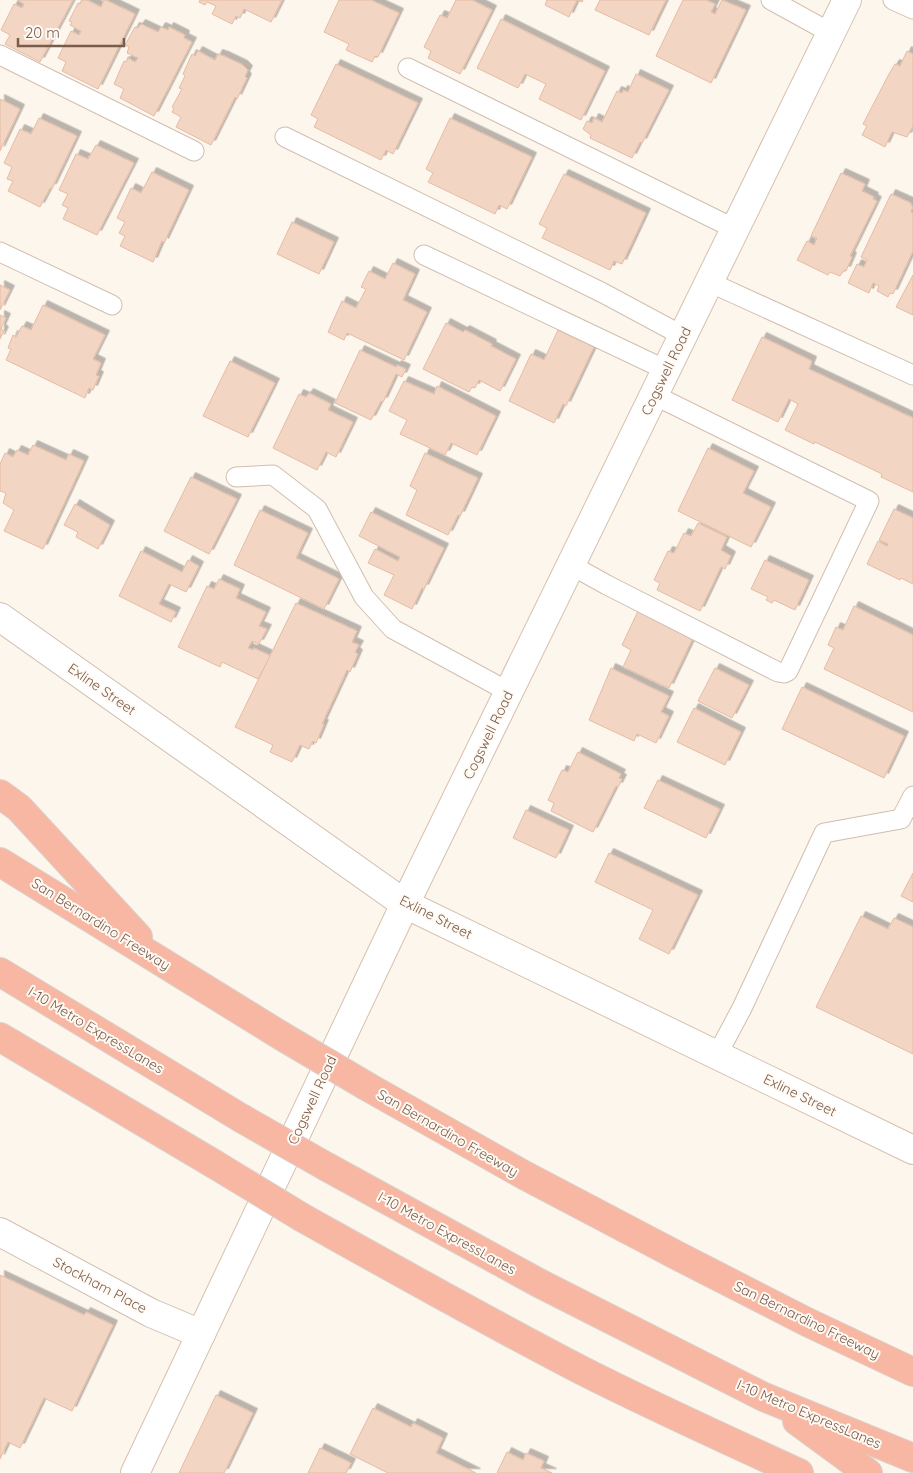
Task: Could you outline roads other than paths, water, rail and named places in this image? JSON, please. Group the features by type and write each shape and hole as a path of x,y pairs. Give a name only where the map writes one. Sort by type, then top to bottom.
{"highway":[{"path":"0,794 19,808 161,962"},
{"name":"San Bernardino Freeway","path":"0,862 280,1035 524,1175 807,1322 913,1372"},
{"name":"I-10 Metro ExpressLanes","path":"0,972 241,1118 539,1283 764,1397 913,1458"},
{"path":"0,1037 303,1218 454,1302 583,1371 799,1473"},
{"path":"764,1397 868,1473"}],"street":[{"name":"Cogswell Road","path":"134,1473 405,904 847,0"},
{"name":"Exline Street","path":"0,617 405,904 913,1150"},
{"name":"Stockham Place","path":"0,1232 151,1313 201,1334"}],"lane":[{"path":"771,0 830,33"},
{"path":"893,0 913,9"},
{"path":"0,55 194,151"},
{"path":"408,68 735,229"},
{"path":"285,137 594,288 683,336"},
{"path":"0,252 112,305"},
{"path":"424,255 666,370"},
{"path":"709,282 913,375"},
{"path":"571,565 781,673 788,671 869,501 654,396"},
{"path":"236,477 273,475 317,509 364,597 393,629 508,692"},
{"path":"717,1055 742,1008 824,833 901,819 913,796"}]}
